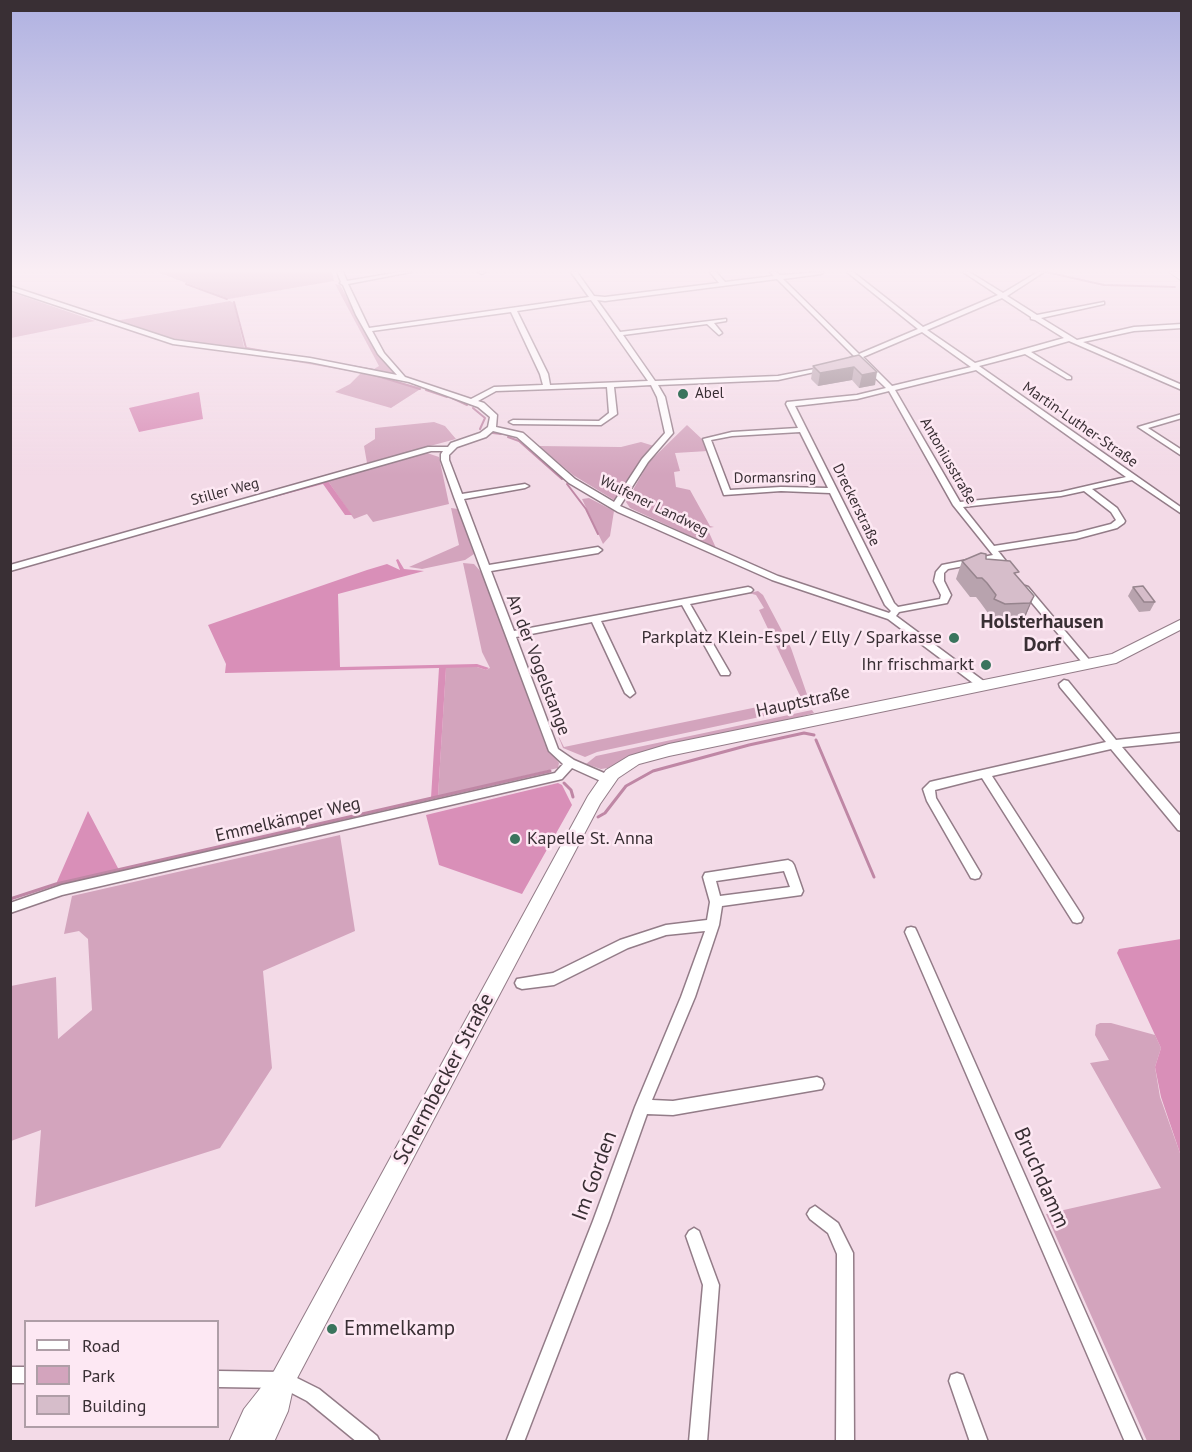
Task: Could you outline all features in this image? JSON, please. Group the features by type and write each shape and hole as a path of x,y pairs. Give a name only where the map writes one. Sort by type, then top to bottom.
{"main road":[{"name":"Hauptstraße","path":"607,779 627,764 648,755 1121,657 1144,642 1181,625"},
{"name":"Schermbecker Straße","path":"241,1442 253,1418 283,1380 607,779"},
{"name":"Schermbecker Straße","path":"261,1442 276,1411 283,1380"}],"street":[{"path":"166,340 299,358 405,378 473,401 491,412 495,422 492,428 483,435 448,449"},
{"path":"373,340 389,365 405,378"},
{"path":"528,340 544,374 547,387"},
{"path":"615,507 645,461 669,433 661,397 623,340"},
{"name":"Antoniusstraße","path":"844,340 891,389 957,505 994,553 1089,665"},
{"path":"841,364 898,340"},
{"name":"Martin-Luther-Straße","path":"937,340 1182,512"},
{"path":"891,389 975,367 1024,351 1078,340"},
{"path":"1072,341 1182,388"},
{"path":"1024,351 1069,378"},
{"path":"473,401 494,389 778,378 830,367"},
{"path":"513,422 601,423 613,414 610,386"},
{"name":"Dreckerstraße","path":"891,389 833,401 790,404 893,614"},
{"path":"1182,416 1142,427 1182,454"},
{"name":"Wulfener Landweg","path":"492,428 520,435 572,481 615,507 775,578 893,614 981,685"},
{"name":"Dormansring","path":"804,430 732,434 707,439 727,493 781,489 834,491"},
{"name":"Stiller Weg","path":"10,568 431,449 448,449"},
{"name":"An der Vogelstange","path":"448,449 445,460 549,741 554,751 570,763 607,779"},
{"path":"957,505 1061,494 1131,478"},
{"path":"458,497 525,486"},
{"path":"893,614 944,602 946,595 939,581 940,572 945,567 994,553 1076,536 1114,526 1121,521 1114,510 1085,488"},
{"path":"484,569 598,550"},
{"path":"509,635 748,590"},
{"path":"685,603 725,673"},
{"path":"596,620 630,693"},
{"path":"1064,684 1182,827"},
{"path":"975,874 931,798 929,789 934,785 1114,744 1182,737"},
{"name":"Emmelkämper Weg","path":"10,908 62,891 558,776 570,763"},
{"path":"985,774 1077,918"},
{"name":"Im Gorden","path":"514,1442 601,1221 642,1107 688,997 713,925 716,902 709,877 788,865 797,891 716,902"},
{"path":"522,983 554,980 624,944 666,930 713,925"},
{"name":"Bruchdamm","path":"911,932 1134,1442"},
{"path":"642,1107 673,1108 817,1084"},
{"path":"815,1214 833,1228 846,1253 845,1442"},
{"path":"694,1236 711,1285 698,1442"},
{"path":"219,1379 283,1380 313,1395 371,1442"},
{"path":"957,1381 979,1442"}],"green space":[{"path":"179,340 242,340 244,347 374,369 379,366 365,340 371,340 380,356 399,376 296,356"},
{"path":"244,353 278,356 354,370 422,388 391,408 335,392 350,384 361,373"},
{"path":"434,422 445,426 456,439 367,463 364,446 375,439 375,428"},
{"path":"687,425 703,440 708,451 675,453 680,471 674,472 676,487 690,490 710,526 714,527 707,528 716,548 630,508 626,502 649,462"},
{"path":"641,442 654,446 632,475 620,499 614,500 573,475 539,446 621,447"},
{"path":"427,453 439,457 449,504 373,522 367,514 354,519 328,481"},
{"path":"589,498 614,511 610,536 603,544 582,499"},
{"path":"451,508 458,509 474,554 465,560 422,569 409,567 459,545"},
{"path":"463,563 474,564 482,573 545,744 559,763 558,768 438,796 446,667 477,667 486,670 490,668 482,652"},
{"path":"758,591 763,595 791,648 811,706 597,752 585,757 563,748 557,733 564,747 801,698 759,610 764,608 756,595 749,593"},
{"path":"812,710 814,713 780,722 631,756 608,768 601,769 586,764 596,756"},
{"path":"340,835 355,931 263,971 272,1068 220,1148 35,1207 41,1130 11,1141 11,986 56,977 58,1039 92,1010 88,939 79,931 64,934 72,896"},
{"path":"1111,1023 1155,1035 1161,1048 1155,1067 1160,1097 1181,1156 1181,1441 1147,1441 1046,1214 1161,1188 1090,1063 1109,1060 1095,1035 1096,1025"}],"shaded area":[{"path":"199,392 203,419 139,432 129,408"},
{"path":"328,481 352,515 345,515 323,484 160,528"},
{"path":"398,559 404,569 424,571 338,594 340,667 477,664 489,668 486,670 477,667 446,668 438,796 431,798 439,668 225,673 226,664 208,625 387,564 400,570 396,560"},
{"path":"558,783 562,785 572,805 522,894 439,865 426,815"},
{"path":"88,811 119,870 56,884"},
{"path":"1182,939 1181,1156 1161,1097 1155,1067 1161,1048 1117,953 1119,949"}],"building":[{"path":"859,355 877,372 862,375 854,367 820,373 813,366"},
{"path":"981,553 986,554 986,559 1010,561 1019,572 1014,573 1034,596 1030,603 1005,604 994,599 996,595 987,583 982,578 977,578 962,561"},
{"path":"1143,586 1155,602 1144,602 1133,587"}],"waterway":[{"path":"244,340 246,348 374,370"},
{"path":"374,375 420,389"},
{"path":"426,390 447,397"},
{"path":"452,398 467,405"},
{"path":"473,408 485,418 480,429"},
{"path":"493,433 501,434"},
{"path":"508,437 519,441 562,479"},
{"path":"567,484 586,509 598,534"},
{"path":"598,817 605,813 626,786 653,771 749,745 804,733 814,735"},
{"path":"816,740 874,877"},
{"path":"10,899 56,884 550,771"},
{"path":"564,783 571,790 573,797"}],"place":[{"name":"Abel","path":"683,394"},
{"name":"Parkplatz Klein-Espel / Elly / Sparkasse","path":"954,638"},
{"name":"Ihr frischmarkt","path":"986,665"},
{"name":"Kapelle St. Anna","path":"515,839"},
{"name":"Emmelkamp","path":"332,1329"}],"district":[{"name":"Holsterhausen Dorf","path":"1042,634"}]}
